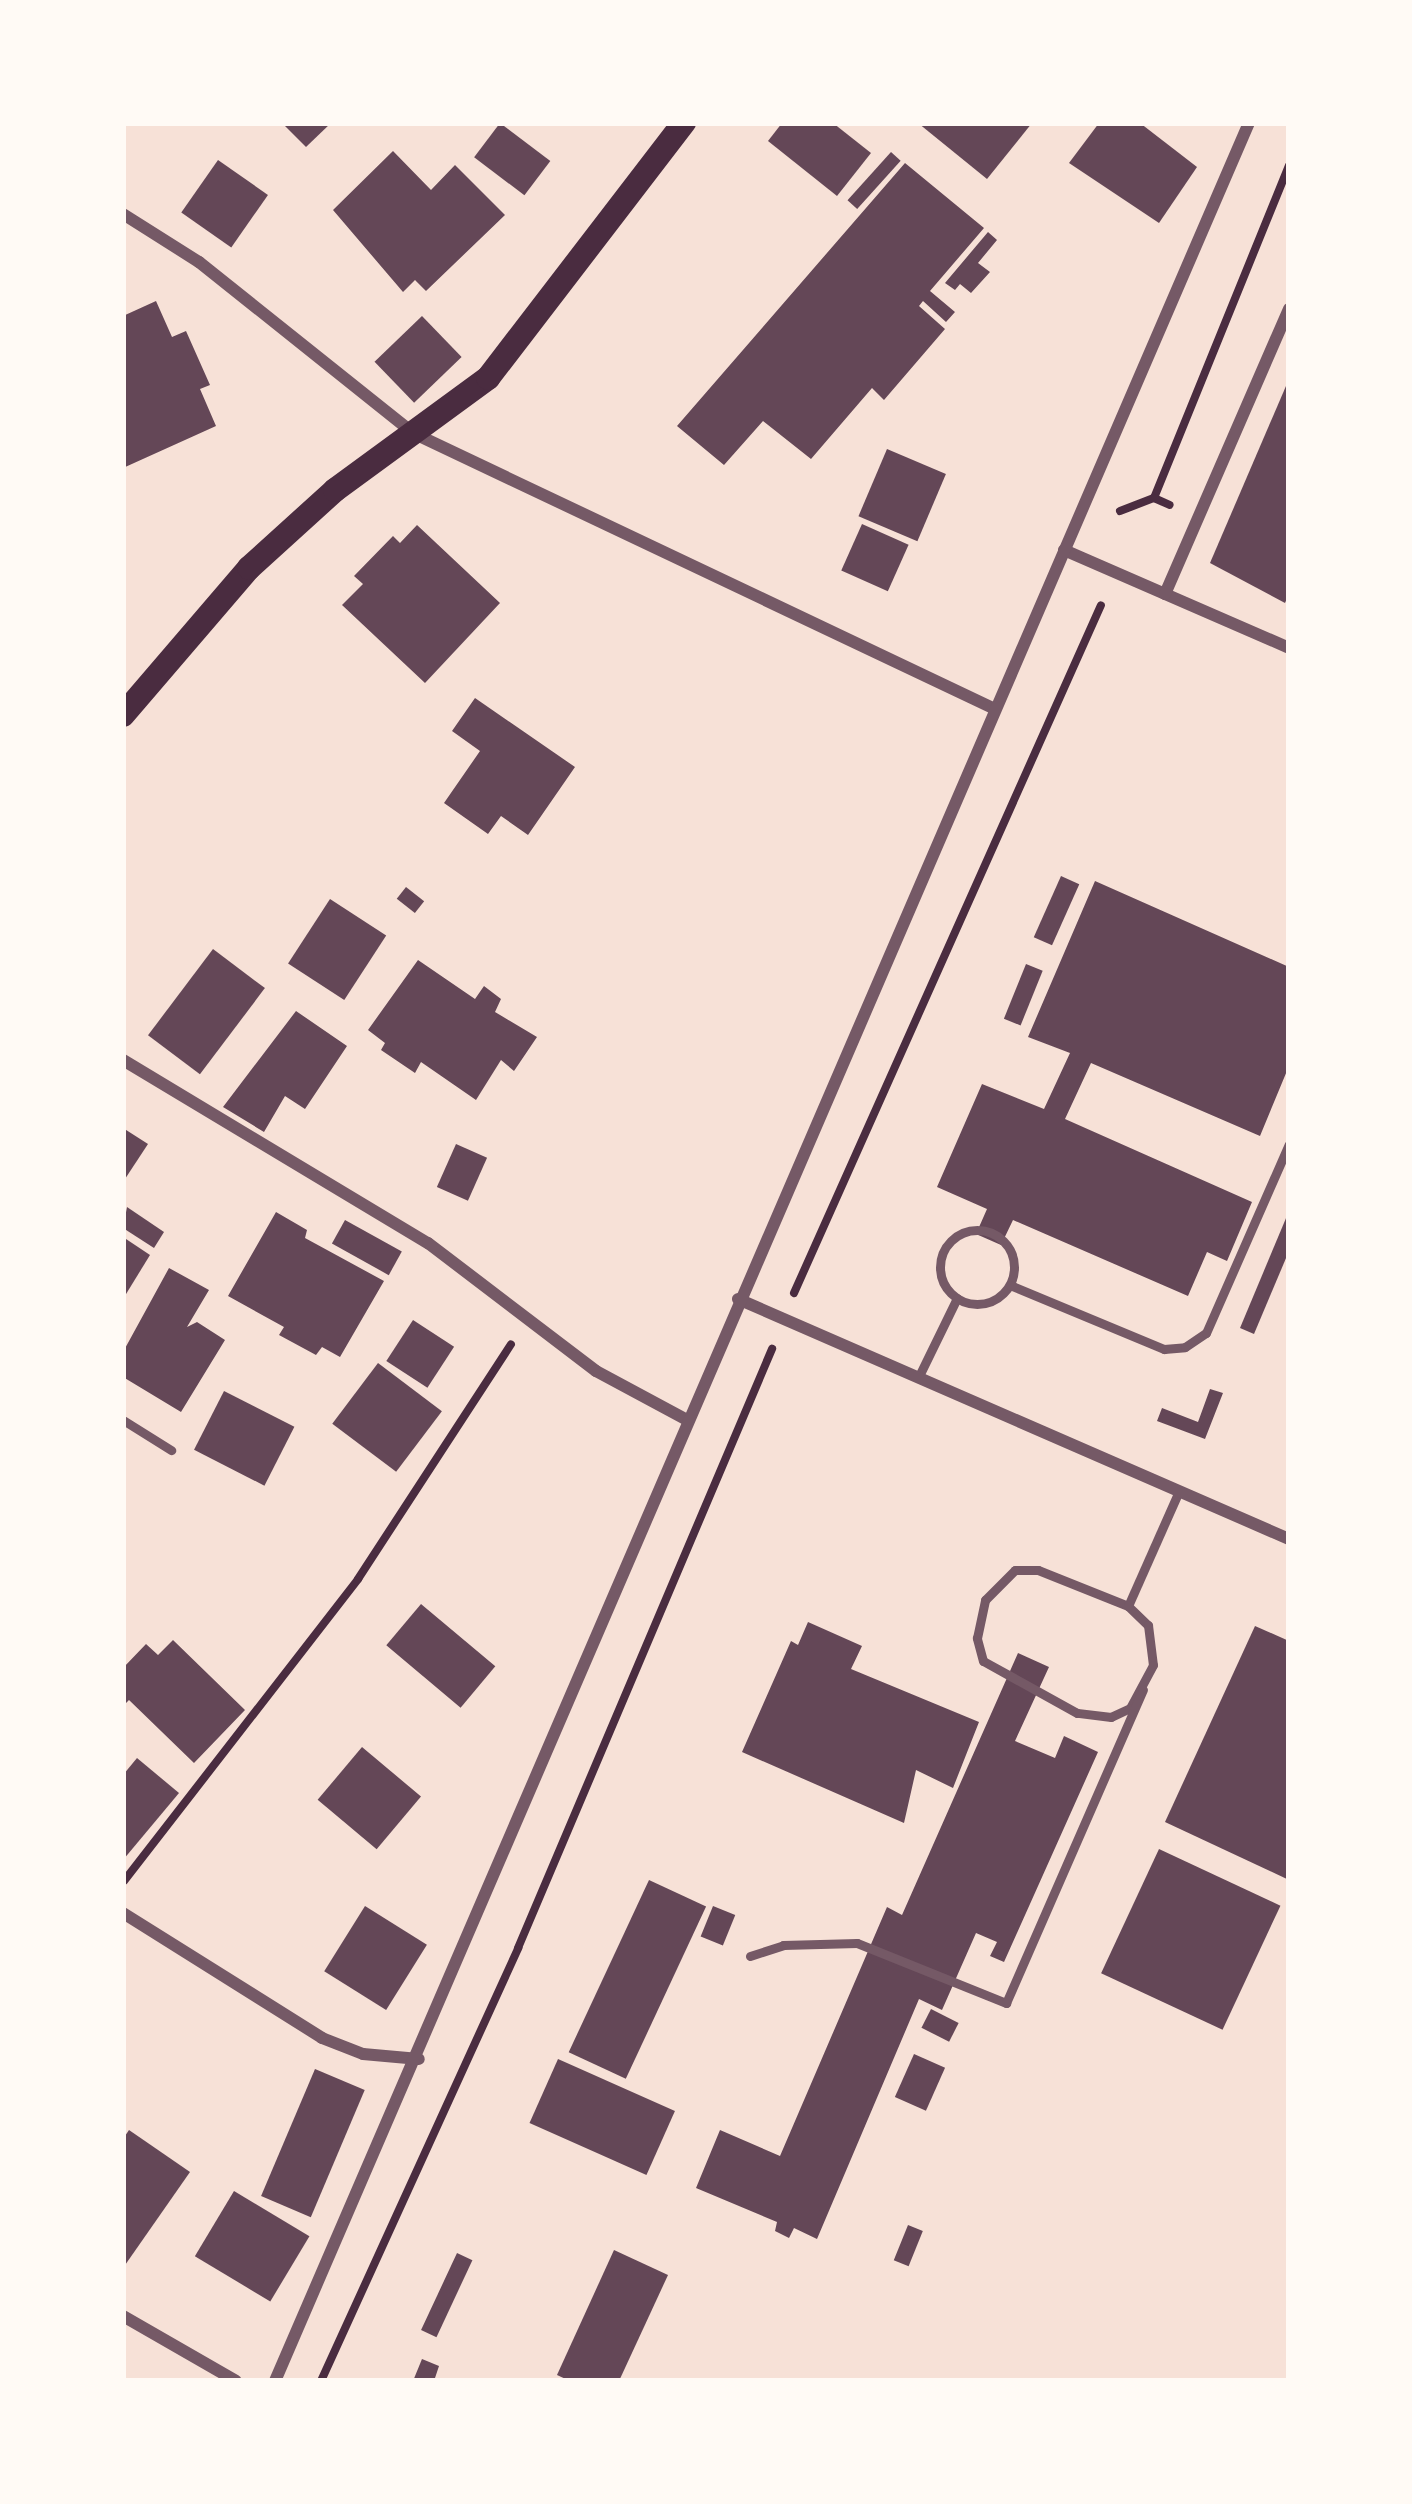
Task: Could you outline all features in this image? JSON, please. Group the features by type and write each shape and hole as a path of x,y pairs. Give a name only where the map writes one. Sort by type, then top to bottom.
{"main road":[{"path":"123,715 249,568 413,433 488,378 531,329 684,123"}],"street":[{"path":"274,2381 418,2059 738,1299 1249,123"},
{"path":"123,214 199,262 413,433 993,708"},
{"path":"1165,594 1289,309"},
{"path":"1064,550 1289,648"},
{"path":"123,1060 428,1243 596,1371 687,1420"},
{"path":"738,1299 1289,1539"},
{"path":"123,1913 322,2038 364,2054 418,2059"},
{"path":"123,2316 236,2381"}],"lane":[{"path":"1010,1285 1165,1349 1185,1347 1206,1333 1289,1144"},
{"path":"968,1231 992,1233 1010,1250 1010,1285 992,1301 957,1298 942,1280 942,1255 968,1231"},
{"path":"918,1378 957,1298"},
{"path":"123,1420 171,1450"},
{"path":"1128,1606 1179,1491"},
{"path":"750,1956 783,1945 857,1943 1006,2003 1143,1690 1153,1649 1148,1625 1128,1606 1038,1570 1015,1570 994,1582 977,1638 994,1672 1077,1713 1111,1717 1143,1690"}],"path":[{"path":"1154,498 1289,164"},
{"path":"1112,528 1123,503 1154,498 1198,517"},
{"path":"794,1294 1101,605"},
{"path":"123,1882 358,1580 526,1318"},
{"path":"321,2381 509,1969 772,1349"}],"building":[{"path":"282,123 331,123 306,147"},
{"path":"500,123 550,161 524,195 474,157"},
{"path":"782,123 833,123 871,153 837,196 768,141"},
{"path":"918,123 1032,123 987,179"},
{"path":"1099,123 1140,123 1197,167 1159,223 1069,163"},
{"path":"393,151 431,190 455,165 505,215 426,291 415,280 403,292 333,210"},
{"path":"891,152 901,161 857,209 848,200"},
{"path":"218,160 268,195 231,247 181,212"},
{"path":"905,163 984,228 930,291 955,312 946,322 923,301 919,306 945,329 884,400 872,388 811,459 763,421 724,465 677,426"},
{"path":"988,232 997,240 978,263 990,272 971,293 960,284 955,290 945,283"},
{"path":"156,301 172,337 186,331 210,385 200,389 216,426 123,468 123,316"},
{"path":"422,316 462,357 414,403 375,362"},
{"path":"1289,379 1289,594 1285,603 1210,563"},
{"path":"887,449 946,474 917,541 858,516"},
{"path":"862,524 909,545 888,591 841,571"},
{"path":"417,525 500,603 425,683 342,605 363,584 354,576 393,536 400,543"},
{"path":"475,698 575,767 528,835 501,816 488,834 444,803 480,751 452,731"},
{"path":"1061,876 1079,884 1052,945 1034,937"},
{"path":"1095,881 1289,967 1289,1066 1260,1136 1091,1063 1065,1119 1252,1202 1227,1261 1207,1252 1188,1296 1013,1220 1001,1245 976,1234 987,1209 937,1187 982,1084 1044,1109 1070,1053 1028,1037"},
{"path":"406,887 424,901 415,913 397,899"},
{"path":"330,899 386,935 344,1000 288,964"},
{"path":"213,949 265,988 200,1074 148,1035"},
{"path":"418,960 475,999 484,986 501,999 495,1012 537,1037 514,1071 501,1060 476,1100 421,1062 415,1073 381,1050 385,1043 368,1030"},
{"path":"1026,964 1043,971 1021,1025 1004,1019"},
{"path":"296,1011 347,1046 305,1109 285,1096 264,1132 223,1107"},
{"path":"123,1128 148,1144 123,1182"},
{"path":"456,1144 487,1158 468,1201 437,1187"},
{"path":"127,1207 164,1232 154,1248 123,1228"},
{"path":"1289,1211 1289,1251 1254,1334 1240,1328"},
{"path":"276,1212 307,1230 305,1238 384,1281 340,1357 322,1347 316,1355 279,1335 284,1327 228,1296"},
{"path":"345,1220 402,1252 389,1275 332,1244"},
{"path":"123,1237 150,1255 123,1299"},
{"path":"169,1268 209,1290 187,1327 197,1322 225,1340 181,1412 123,1377 123,1352"},
{"path":"413,1320 454,1347 427,1388 386,1361"},
{"path":"378,1363 442,1411 396,1472 332,1424"},
{"path":"1210,1389 1223,1393 1205,1439 1157,1421 1162,1408 1198,1422"},
{"path":"224,1391 294,1427 264,1486 194,1450"},
{"path":"421,1604 495,1666 461,1708 386,1645"},
{"path":"808,1622 862,1646 851,1669 979,1722 953,1788 916,1770 904,1823 742,1752 791,1641 798,1645"},
{"path":"1255,1626 1289,1641 1289,1880 1165,1822"},
{"path":"173,1640 245,1710 194,1763 129,1700 123,1706 123,1668 146,1644 158,1655"},
{"path":"1018,1653 1049,1667 1015,1741 1055,1758 1064,1736 1098,1752 1004,1962 990,1956 997,1942 976,1933 942,2010 919,1999 817,2239 794,2228 789,2238 775,2231 777,2222 696,2188 720,2130 780,2156 887,1907 902,1915"},
{"path":"362,1747 421,1796 377,1849 318,1800"},
{"path":"137,1758 179,1793 123,1860 123,1775"},
{"path":"1159,1849 1280,1906 1223,2030 1101,1973"},
{"path":"649,1880 706,1907 626,2079 569,2052"},
{"path":"365,1906 427,1945 386,2010 324,1971"},
{"path":"713,1906 735,1915 723,1946 701,1937"},
{"path":"931,2009 959,2023 949,2042 921,2028"},
{"path":"914,2054 945,2068 926,2111 895,2097"},
{"path":"558,2059 675,2111 646,2175 530,2123"},
{"path":"315,2069 365,2090 311,2217 261,2196"},
{"path":"129,2130 190,2172 123,2268 123,2139"},
{"path":"234,2191 309,2236 270,2301 195,2256"},
{"path":"908,2225 923,2231 909,2266 894,2260"},
{"path":"614,2250 668,2275 619,2381 570,2381 557,2375"},
{"path":"457,2253 472,2260 436,2337 421,2330"},
{"path":"422,2359 439,2366 434,2381 413,2381"}]}
